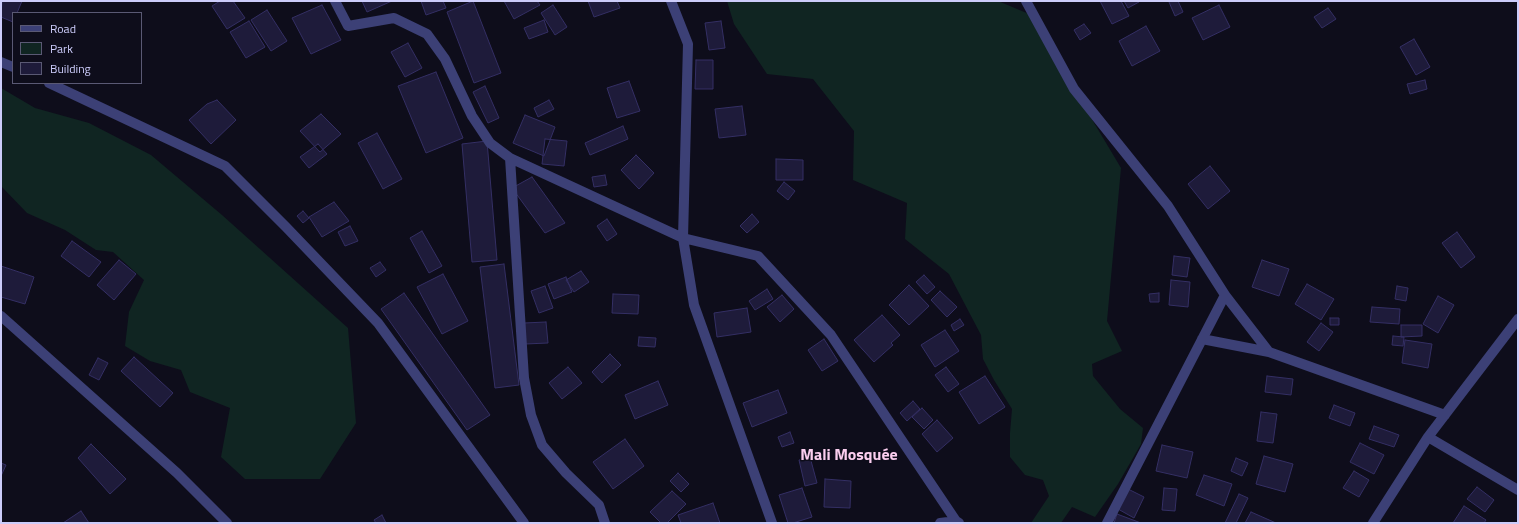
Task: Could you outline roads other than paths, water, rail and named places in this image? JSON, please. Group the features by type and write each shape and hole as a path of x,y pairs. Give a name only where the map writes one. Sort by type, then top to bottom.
{"street":[{"path":"336,1 348,26 394,18 427,34 445,59 472,116 490,143 510,158 683,238 758,256 831,334 957,522"},
{"path":"671,1 688,44 683,238 694,305 772,523"},
{"path":"1026,1 1074,89 1168,206 1225,295 1269,352"},
{"path":"1,62 12,67"},
{"path":"51,84 225,166 378,323 524,523"},
{"path":"510,158 524,378 531,415 542,445 566,473 599,505 605,523"},
{"path":"1107,523 1225,295"},
{"path":"1,316 177,473 227,523"},
{"path":"1373,523 1428,437 1518,319"},
{"path":"1202,339 1269,352 1445,415"},
{"path":"1428,437 1518,490"},
{"path":"940,523 957,522"}],"district":[{"name":"Mali Mosquée","path":"849,456"}]}
